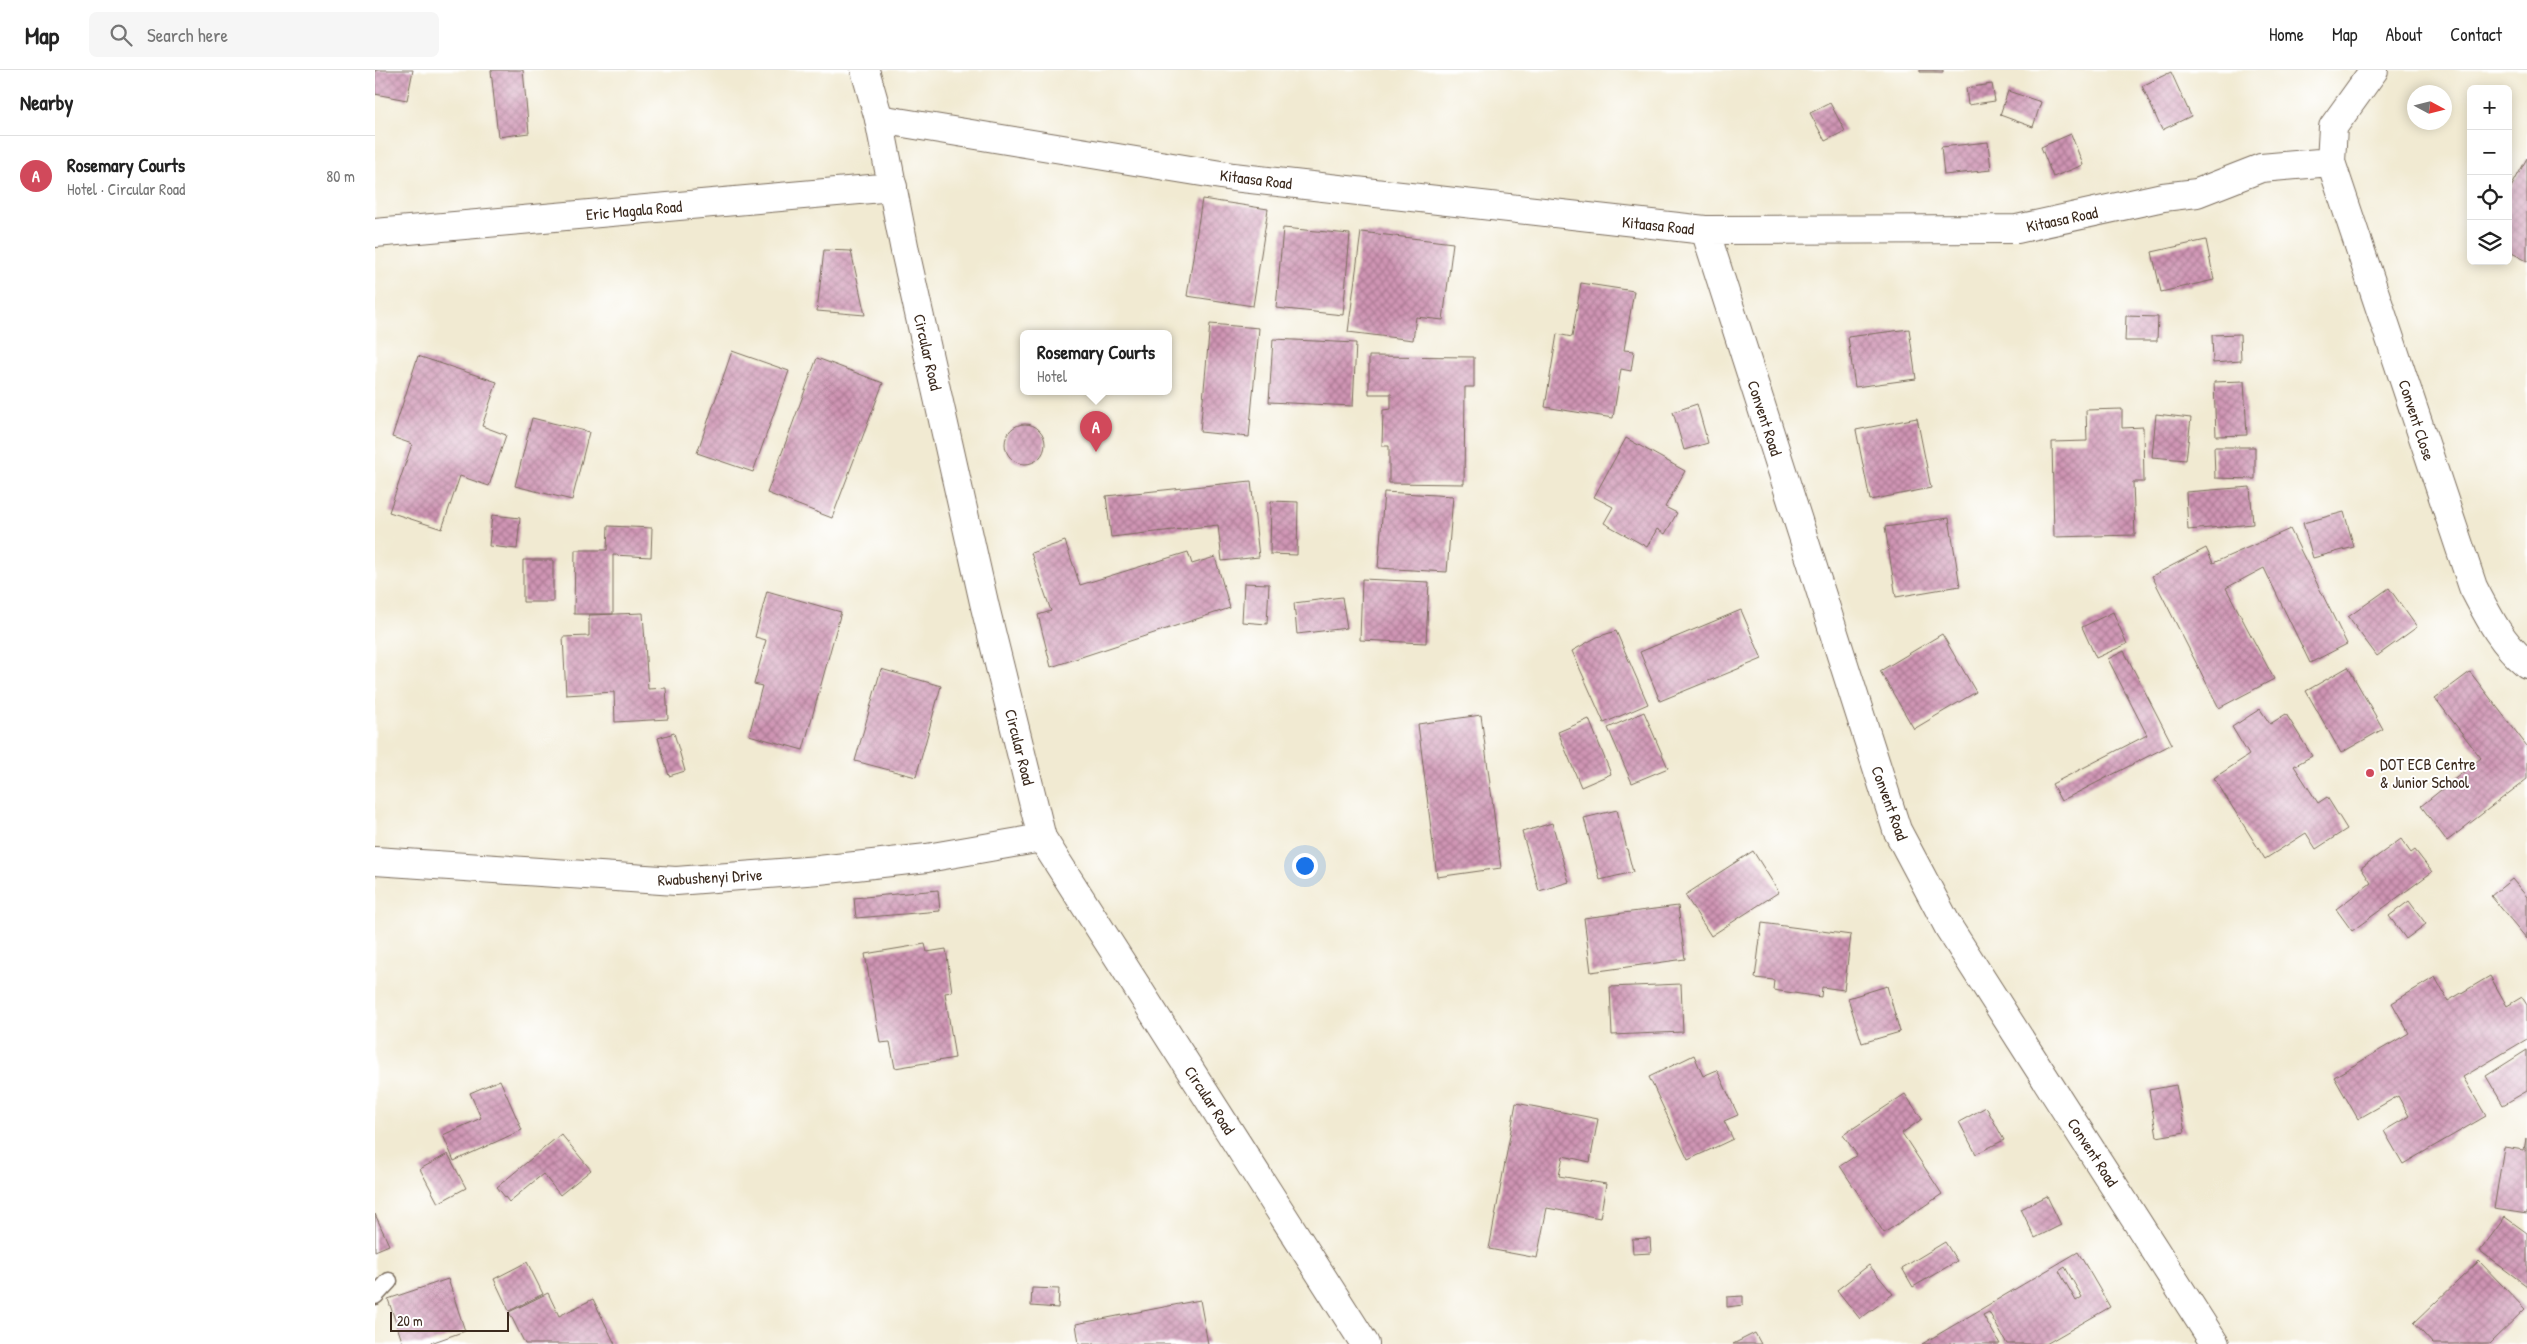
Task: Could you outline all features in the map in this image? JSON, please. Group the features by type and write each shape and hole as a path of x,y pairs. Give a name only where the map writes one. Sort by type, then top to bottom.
{"street":[{"name":"Circular Road","path":"865,70 879,119 983,597 1042,838 1365,1344"},
{"path":"2331,162 2333,127 2374,70"},
{"name":"Kitaasa Road","path":"879,119 1233,177 1705,230 2017,229 2163,197 2197,194 2261,168 2331,162"},
{"name":"Convent Close","path":"2331,162 2473,587 2495,630 2512,652 2527,664"},
{"name":"Eric Magala Road","path":"375,233 893,187"},
{"name":"Convent Road","path":"1705,230 1897,830 1949,928 2215,1344"},
{"name":"Rwabushenyi Drive","path":"375,860 676,881 819,870 927,858 1042,838"}],"lane":[{"path":"375,1296 389,1282"}],"building":[{"path":"375,70 413,70 407,100 375,94"},
{"path":"491,70 523,70 529,133 498,137"},
{"path":"1920,70 1943,70 1943,72 1920,72"},
{"path":"2171,72 2191,116 2162,130 2142,86"},
{"path":"1992,84 1995,101 1968,105 1966,88"},
{"path":"2008,91 2041,102 2033,127 2000,115"},
{"path":"1830,103 1845,131 1825,141 1810,113"},
{"path":"2071,134 2083,165 2053,177 2041,147"},
{"path":"1988,142 1991,170 1944,175 1941,147"},
{"path":"2527,158 2527,261 2512,253 2512,186"},
{"path":"1202,199 1268,209 1253,306 1187,296"},
{"path":"1283,228 1350,234 1343,315 1276,308"},
{"path":"1361,232 1453,243 1443,320 1416,317 1413,340 1348,332"},
{"path":"2206,240 2214,280 2161,292 2152,252"},
{"path":"824,250 851,251 865,315 817,311"},
{"path":"1581,283 1634,291 1624,350 1634,351 1631,371 1621,369 1613,418 1545,407 1557,334 1572,337"},
{"path":"2126,316 2158,317 2157,341 2125,341"},
{"path":"1210,324 1259,328 1249,437 1200,432"},
{"path":"1909,329 1916,379 1855,387 1848,337"},
{"path":"2240,334 2241,361 2213,363 2212,335"},
{"path":"1273,339 1356,343 1353,406 1269,402"},
{"path":"732,351 789,371 753,472 697,453"},
{"path":"418,356 497,382 482,426 506,435 489,486 460,476 442,529 389,512 412,444 392,437"},
{"path":"1369,356 1474,357 1474,387 1465,387 1464,484 1389,483 1389,446 1382,446 1383,410 1391,409 1391,394 1369,394"},
{"path":"817,358 883,383 832,518 767,493"},
{"path":"2244,381 2247,435 2216,436 2214,382"},
{"path":"1697,404 1708,443 1684,450 1673,412"},
{"path":"2122,409 2122,428 2143,427 2144,482 2133,482 2135,535 2054,537 2052,442 2087,441 2086,410"},
{"path":"2156,414 2191,418 2186,460 2152,457"},
{"path":"532,418 589,432 572,500 515,486"},
{"path":"1917,418 1931,488 1870,500 1856,430"},
{"path":"1029,424 1036,427 1042,433 1045,444 1044,452 1036,461 1029,464 1021,464 1014,461 1006,452 1005,440 1008,433 1017,425"},
{"path":"1626,438 1685,471 1665,507 1677,513 1665,534 1657,529 1647,547 1604,523 1613,507 1594,497"},
{"path":"2214,447 2255,447 2255,479 2215,478"},
{"path":"1251,481 1259,557 1222,561 1218,525 1111,537 1106,496"},
{"path":"2250,487 2253,524 2188,530 2186,492"},
{"path":"1384,492 1453,496 1447,572 1378,568"},
{"path":"1271,501 1298,502 1297,555 1270,554"},
{"path":"2344,512 2354,547 2313,558 2303,523"},
{"path":"492,515 520,518 517,549 489,546"},
{"path":"1949,518 1960,586 1896,597 1885,527"},
{"path":"608,526 652,528 651,557 613,555 613,614 574,614 575,550 607,550"},
{"path":"2290,529 2347,644 2310,663 2264,568 2226,588 2274,679 2219,708 2152,576 2206,548 2213,563"},
{"path":"1065,541 1080,585 1188,552 1192,564 1215,557 1230,608 1051,667 1038,615 1051,611 1031,553"},
{"path":"523,560 553,560 553,602 523,602"},
{"path":"1362,579 1429,582 1426,643 1360,640"},
{"path":"1244,583 1269,584 1267,624 1242,622"},
{"path":"2389,588 2417,627 2377,656 2348,617"},
{"path":"767,591 841,612 803,750 749,735 762,686 754,684 766,640 755,637"},
{"path":"1342,597 1347,628 1297,634 1294,603"},
{"path":"1741,610 1762,659 1660,701 1640,652"},
{"path":"2113,612 2127,644 2096,658 2082,627"},
{"path":"643,613 648,689 666,688 668,719 615,722 614,692 566,695 563,637 589,636 589,615"},
{"path":"1616,631 1648,704 1604,723 1572,651 1597,637"},
{"path":"1942,634 1976,692 1914,729 1880,671"},
{"path":"2124,651 2172,744 2061,801 2052,784 2147,735 2108,659"},
{"path":"2348,667 2383,729 2341,753 2306,691"},
{"path":"881,669 941,686 916,777 855,761"},
{"path":"2470,672 2527,746 2527,779 2447,841 2421,806 2481,758 2435,698"},
{"path":"2260,709 2270,724 2286,714 2312,756 2294,766 2318,803 2327,797 2347,829 2316,849 2306,833 2265,859 2214,778 2249,755 2232,727"},
{"path":"1644,712 1668,768 1632,783 1608,728"},
{"path":"1481,715 1501,868 1437,877 1418,724"},
{"path":"1589,719 1611,774 1581,787 1558,732"},
{"path":"674,733 685,771 669,776 658,738"},
{"path":"1617,810 1633,872 1600,880 1584,818"},
{"path":"1552,823 1569,882 1539,891 1522,832"},
{"path":"2401,839 2411,853 2415,850 2432,872 2352,931 2336,909 2371,883 2361,868"},
{"path":"1753,851 1779,892 1711,936 1685,895"},
{"path":"2512,879 2527,897 2527,939 2491,896"},
{"path":"938,890 940,911 856,918 854,898"},
{"path":"2409,901 2426,924 2406,939 2389,916"},
{"path":"1678,906 1685,959 1591,972 1584,918"},
{"path":"1762,923 1851,935 1844,990 1822,987 1821,997 1773,990 1774,980 1755,978"},
{"path":"925,944 927,952 946,949 952,992 945,993 955,1058 895,1068 890,1042 880,1043 865,954"},
{"path":"2490,976 2507,1006 2522,997 2527,1005 2527,1039 2463,1077 2486,1116 2403,1164 2384,1131 2409,1116 2398,1096 2358,1119 2334,1077 2409,1033 2392,1003 2435,977 2448,1001"},
{"path":"1681,984 1683,1032 1612,1035 1610,987"},
{"path":"1887,986 1900,1032 1862,1043 1848,998"},
{"path":"2527,1050 2527,1091 2503,1105 2486,1076"},
{"path":"1694,1055 1703,1076 1717,1070 1738,1115 1724,1121 1733,1139 1688,1160 1649,1077"},
{"path":"500,1080 522,1130 454,1161 443,1135 481,1118 470,1093"},
{"path":"2176,1085 2185,1132 2157,1137 2149,1090"},
{"path":"1905,1094 1922,1119 1902,1133 1942,1194 1884,1233 1840,1166 1857,1155 1843,1135"},
{"path":"1516,1103 1598,1119 1590,1162 1563,1156 1559,1176 1606,1184 1600,1218 1547,1208 1537,1258 1489,1249"},
{"path":"1986,1107 2004,1140 1976,1154 1959,1122"},
{"path":"561,1134 591,1170 560,1195 543,1174 509,1202 497,1187"},
{"path":"2526,1138 2527,1214 2494,1209 2504,1147 2524,1150"},
{"path":"448,1154 466,1188 438,1203 420,1169"},
{"path":"2047,1196 2061,1225 2035,1238 2021,1209"},
{"path":"375,1214 389,1245 375,1251"},
{"path":"2505,1217 2527,1233 2527,1286 2480,1251"},
{"path":"1650,1238 1651,1253 1633,1254 1632,1239"},
{"path":"1945,1242 1957,1261 1913,1287 1902,1268"},
{"path":"2078,1252 2110,1307 2046,1344 2007,1344 1989,1312 1983,1315 2000,1344 1922,1344","holes":["2065,1267 2082,1297 2076,1301 2059,1271"]},
{"path":"2479,1261 2525,1309 2489,1344 2433,1344 2414,1323"},
{"path":"527,1262 543,1294 509,1311 494,1279"},
{"path":"1869,1265 1893,1294 1860,1319 1837,1290"},
{"path":"448,1279 465,1331 428,1344 403,1344 388,1299"},
{"path":"1032,1288 1059,1289 1058,1308 1031,1306"},
{"path":"548,1293 559,1316 593,1299 615,1344 525,1344 509,1312"},
{"path":"1743,1296 1743,1305 1727,1307 1727,1297"},
{"path":"1200,1300 1208,1344 1079,1344 1076,1324"},
{"path":"1755,1333 1761,1344 1733,1344"}],"place":[{"name":"Rosemary Courts","path":"1096,452"},
{"name":"DOT ECB Centre & Junior School","path":"2370,773"}]}
